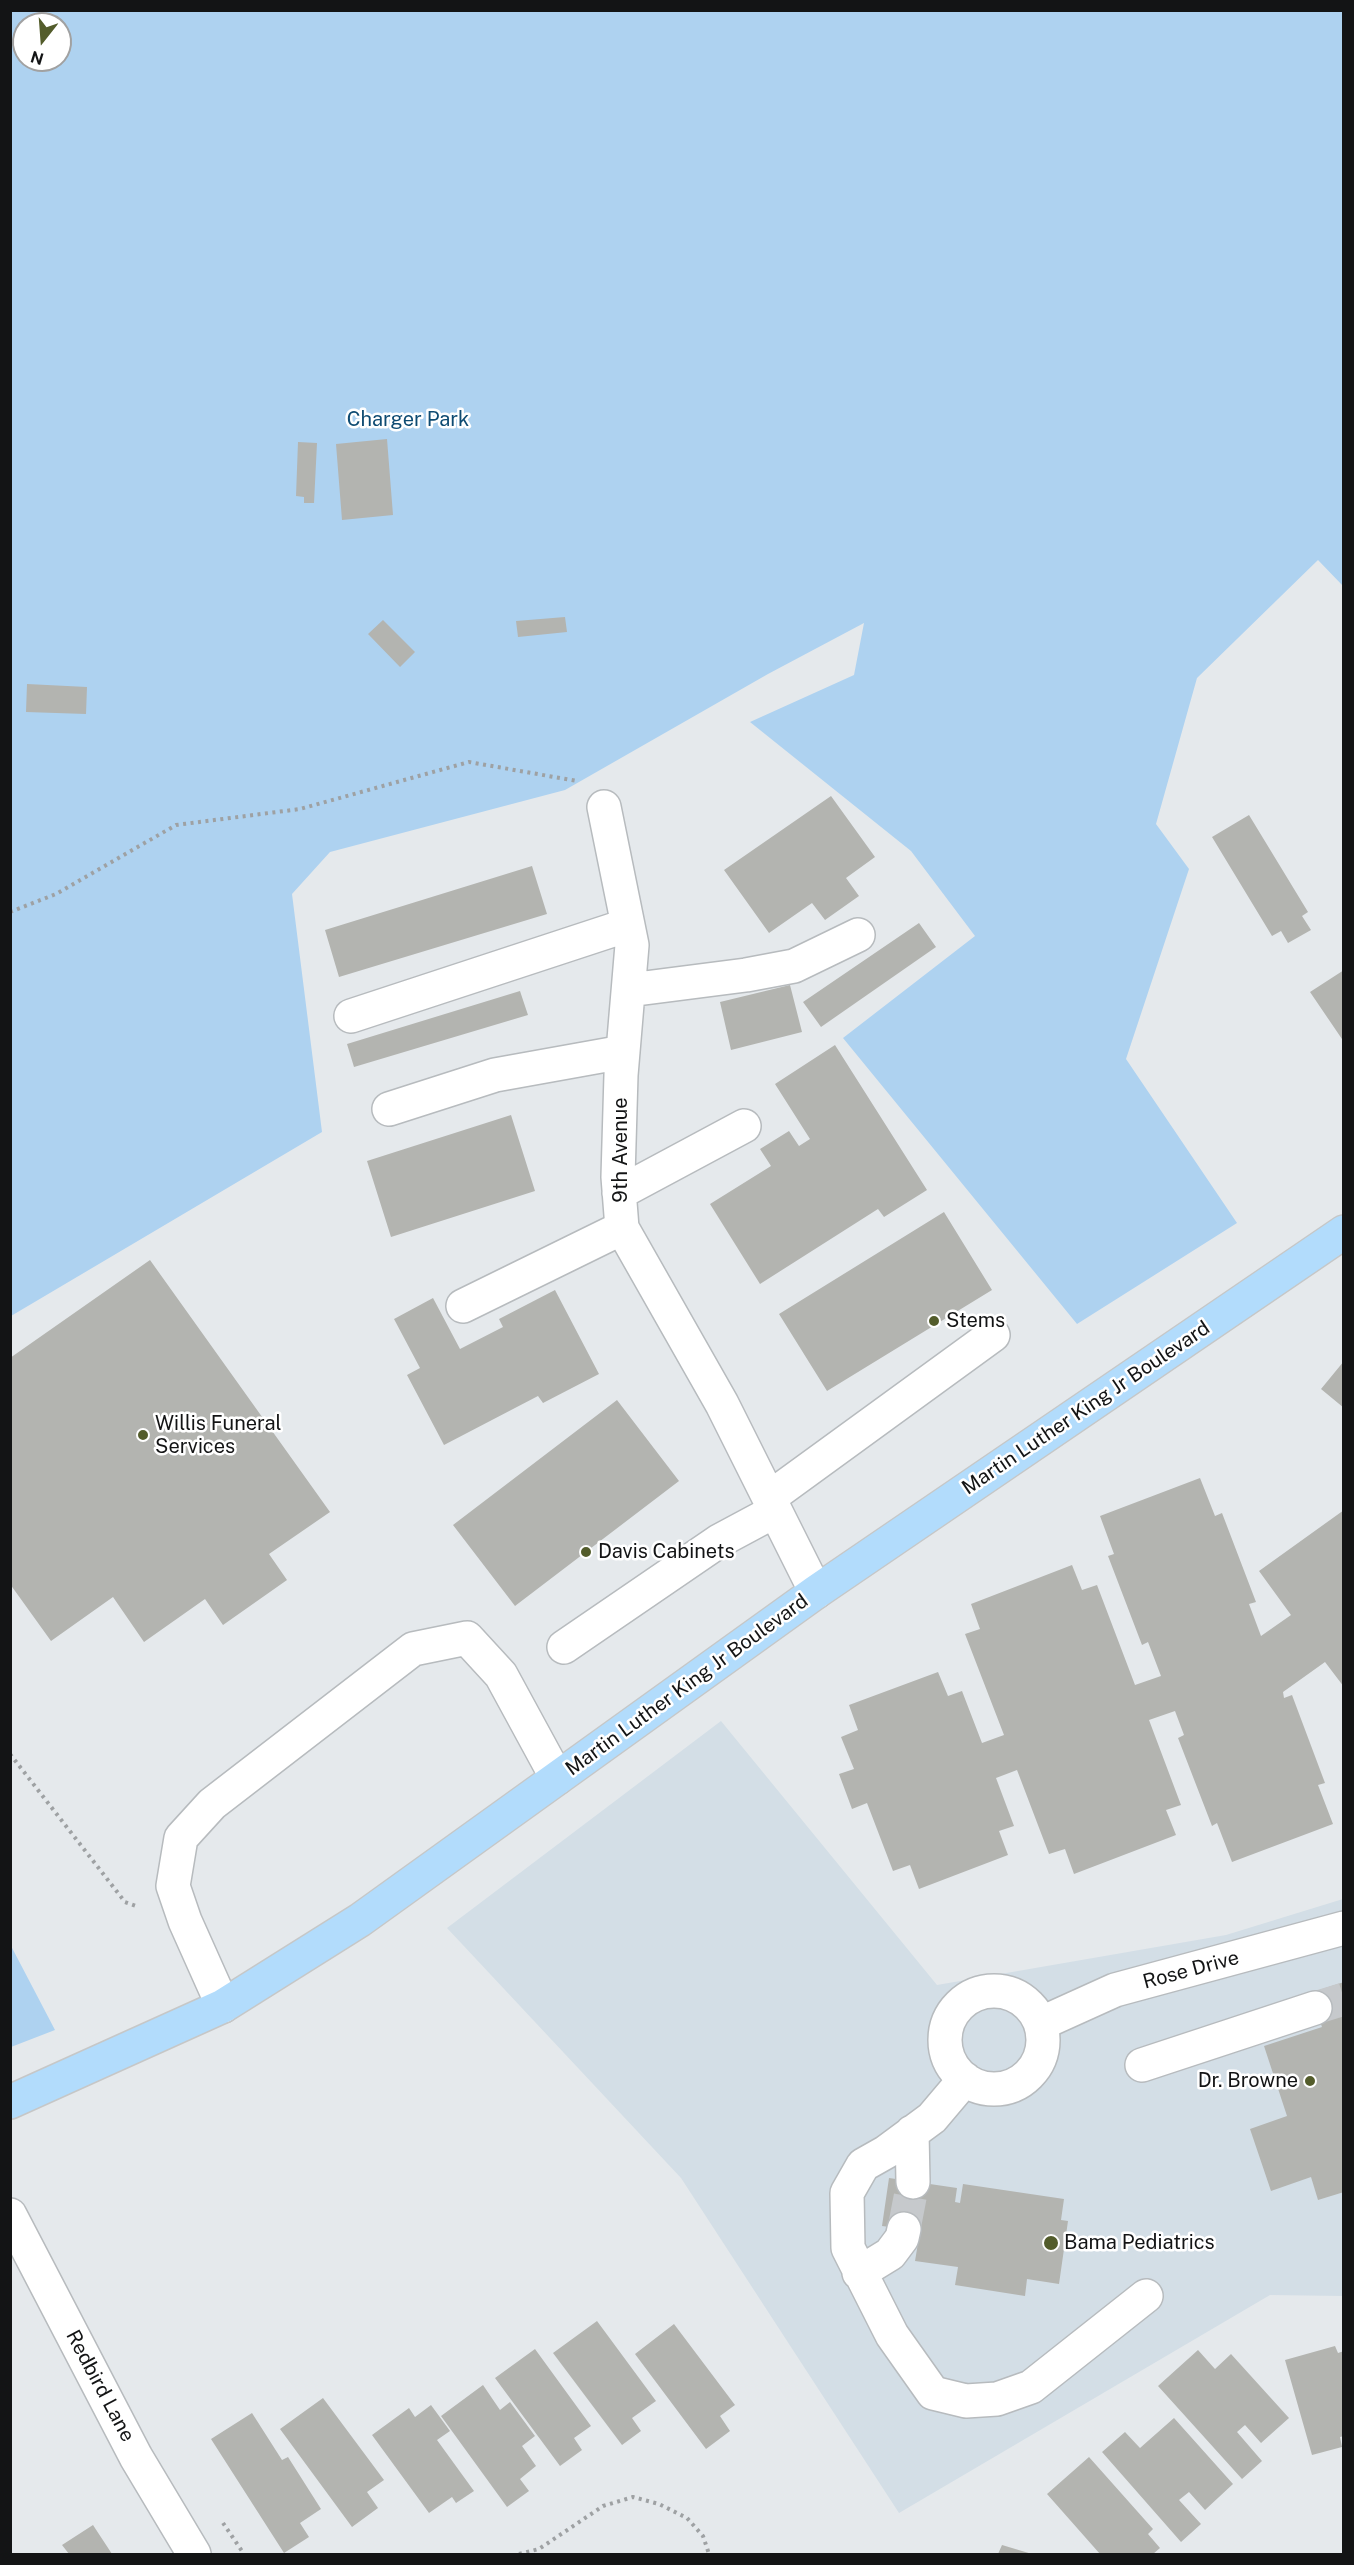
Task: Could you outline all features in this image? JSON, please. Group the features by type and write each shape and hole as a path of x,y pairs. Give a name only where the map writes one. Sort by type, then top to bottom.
{"main road":[{"name":"Martin Luther King Jr Boulevard","path":"10,2102 223,2006 360,1920 816,1592 1344,1232"}],"street":[{"name":"9th Avenue","path":"604,807 632,945 623,1052 618,1177 622,1228 722,1404 816,1592"},
{"path":"351,1016 628,925"},
{"path":"629,990 746,975 794,966 858,935"},
{"path":"389,1109 495,1075 623,1052"},
{"path":"620,1193 744,1125"},
{"path":"463,1305 622,1228"},
{"path":"564,1647 772,1504 993,1335"},
{"path":"223,2006 185,1921 173,1886 181,1838 212,1804 413,1649 467,1638 501,1675 557,1778"},
{"name":"Rose Drive","path":"1042,2023 1115,1990 1344,1928"},
{"path":"995,1990 1011,1993 1025,2000 1042,2023 1044,2044 1040,2060 1031,2074 1017,2084 1001,2089 984,2088 965,2079 956,2071 948,2056 945,2041 946,2025 954,2011 965,1999 979,1992 995,1990"},
{"path":"1142,2065 1315,2008"},
{"path":"965,2079 932,2118 886,2152 863,2165 847,2193 848,2248 892,2335 933,2393 966,2401 997,2400 1031,2387 1146,2296"},
{"path":"912,2132 913,2182"},
{"name":"Redbird Lane","path":"10,2215 136,2457 194,2554"},
{"path":"859,2272 890,2254 902,2238 904,2229"}],"path":[{"path":"10,912 56,894 177,825 300,809 469,762 593,783 604,807"},
{"path":"10,1754 125,1902 185,1921"},
{"path":"519,2554 539,2549 603,2506 633,2497 659,2504 687,2518 704,2536 709,2554"}],"shaded area":[{"path":"721,1721 937,1985 1226,1935 1343,1899 1343,2296 1270,2295 899,2513 681,2178 447,1928"}],"green space":[{"name":"Charger Park","path":"11,11 1343,11 1343,586 1318,560 1197,678 1156,824 1189,869 1126,1059 1237,1223 1077,1324 843,1038 975,936 911,851 750,722 854,675 864,623 768,674 565,790 330,852 292,894 322,1132 11,1316"},
{"path":"10,1944 55,2030 11,2047 10,2047"}],"building":[{"path":"387,439 393,515 342,520 336,444"},
{"path":"298,442 317,443 314,503 304,503 304,497 296,496"},
{"path":"565,617 567,632 518,637 516,621"},
{"path":"383,620 415,652 400,667 368,634"},
{"path":"27,684 87,687 86,714 26,712"},
{"path":"831,796 875,857 846,878 859,896 825,920 812,903 769,933 724,870"},
{"path":"1249,815 1308,912 1302,916 1311,930 1288,943 1281,931 1272,936 1212,837"},
{"path":"532,866 547,914 339,977 325,930"},
{"path":"919,923 936,947 821,1027 803,1002"},
{"path":"1344,970 1344,1042 1310,992"},
{"path":"790,985 802,1032 731,1050 720,1002"},
{"path":"520,991 528,1015 354,1067 347,1044"},
{"path":"835,1045 927,1190 884,1217 878,1209 760,1284 710,1204 771,1166 760,1149 789,1131 799,1146 810,1139 775,1084"},
{"path":"511,1115 535,1191 391,1237 367,1161"},
{"path":"944,1212 992,1290 827,1391 779,1314"},
{"name":"Willis Funeral Services","path":"150,1260 330,1512 269,1554 287,1580 223,1625 205,1599 144,1642 113,1597 51,1641 10,1584 10,1358"},
{"path":"555,1290 599,1374 543,1403 538,1396 444,1445 407,1375 420,1368 394,1319 433,1298 460,1349 503,1327 499,1319"},
{"path":"1344,1361 1344,1408 1321,1389"},
{"path":"617,1400 679,1481 515,1606 453,1525"},
{"path":"1200,1478 1215,1516 1222,1513 1256,1602 1249,1604 1261,1636 1291,1615 1259,1571 1344,1510 1344,1687 1325,1662 1283,1692 1284,1698 1292,1695 1325,1783 1318,1785 1333,1824 1232,1862 1217,1823 1212,1826 1178,1738 1184,1735 1175,1711 1149,1720 1181,1805 1166,1810 1176,1835 1074,1874 1065,1849 1049,1854 1017,1770 996,1778 1014,1826 999,1831 1008,1855 919,1889 910,1865 893,1871 867,1803 852,1809 839,1774 854,1769 841,1737 858,1730 849,1705 938,1672 948,1696 962,1691 982,1743 1004,1735 965,1634 980,1629 971,1604 1072,1565 1082,1590 1097,1585 1135,1685 1161,1676 1148,1642 1142,1645 1108,1556 1114,1554 1100,1516"},
{"name":"Dr. Browne","path":"1344,1982 1344,2192 1318,2200 1311,2177 1271,2191 1250,2129 1287,2116 1264,2046 1322,2027 1310,1993"},
{"path":"889,2178 957,2188 955,2202 960,2203 963,2184 1064,2199 1061,2220 1068,2221 1059,2284 1027,2279 1025,2296 955,2285 958,2267 915,2261 920,2231 882,2226"},
{"path":"597,2321 656,2401 632,2418 641,2431 622,2445 553,2353"},
{"path":"674,2324 735,2405 720,2416 730,2431 706,2449 635,2354"},
{"path":"1335,2346 1338,2353 1344,2351 1344,2436 1340,2437 1342,2447 1312,2455 1285,2360"},
{"path":"535,2349 591,2426 574,2438 582,2450 560,2466 495,2378"},
{"path":"1198,2350 1215,2369 1231,2354 1289,2418 1261,2443 1245,2425 1237,2432 1262,2461 1242,2479 1158,2386"},
{"path":"483,2385 500,2410 510,2402 535,2436 522,2446 536,2466 520,2479 529,2491 507,2507 441,2416"},
{"path":"323,2398 384,2480 367,2492 378,2508 352,2527 280,2429"},
{"path":"431,2405 450,2431 437,2440 474,2491 456,2503 452,2497 429,2513 372,2435 409,2408 415,2417"},
{"path":"252,2413 282,2460 288,2457 321,2509 300,2523 309,2537 284,2553 211,2439"},
{"path":"1174,2418 1233,2484 1205,2510 1189,2492 1179,2500 1201,2524 1181,2542 1102,2452 1125,2432 1140,2448"},
{"path":"1089,2457 1153,2529 1148,2534 1160,2548 1153,2554 1100,2554 1047,2494"},
{"path":"93,2525 112,2554 69,2554 62,2545"},
{"path":"1002,2545 1032,2554 998,2554"}],"tunnel":[{"path":"1315,2008 1344,1999"},
{"path":"904,2229 913,2182"}],"place":[{"name":"Stems","path":"934,1321"},
{"name":"Willis Funeral Services","path":"143,1435"},
{"name":"Davis Cabinets","path":"586,1552"},
{"name":"Dr. Browne","path":"1310,2081"},
{"name":"Bama Pediatrics","path":"1051,2243"}]}
